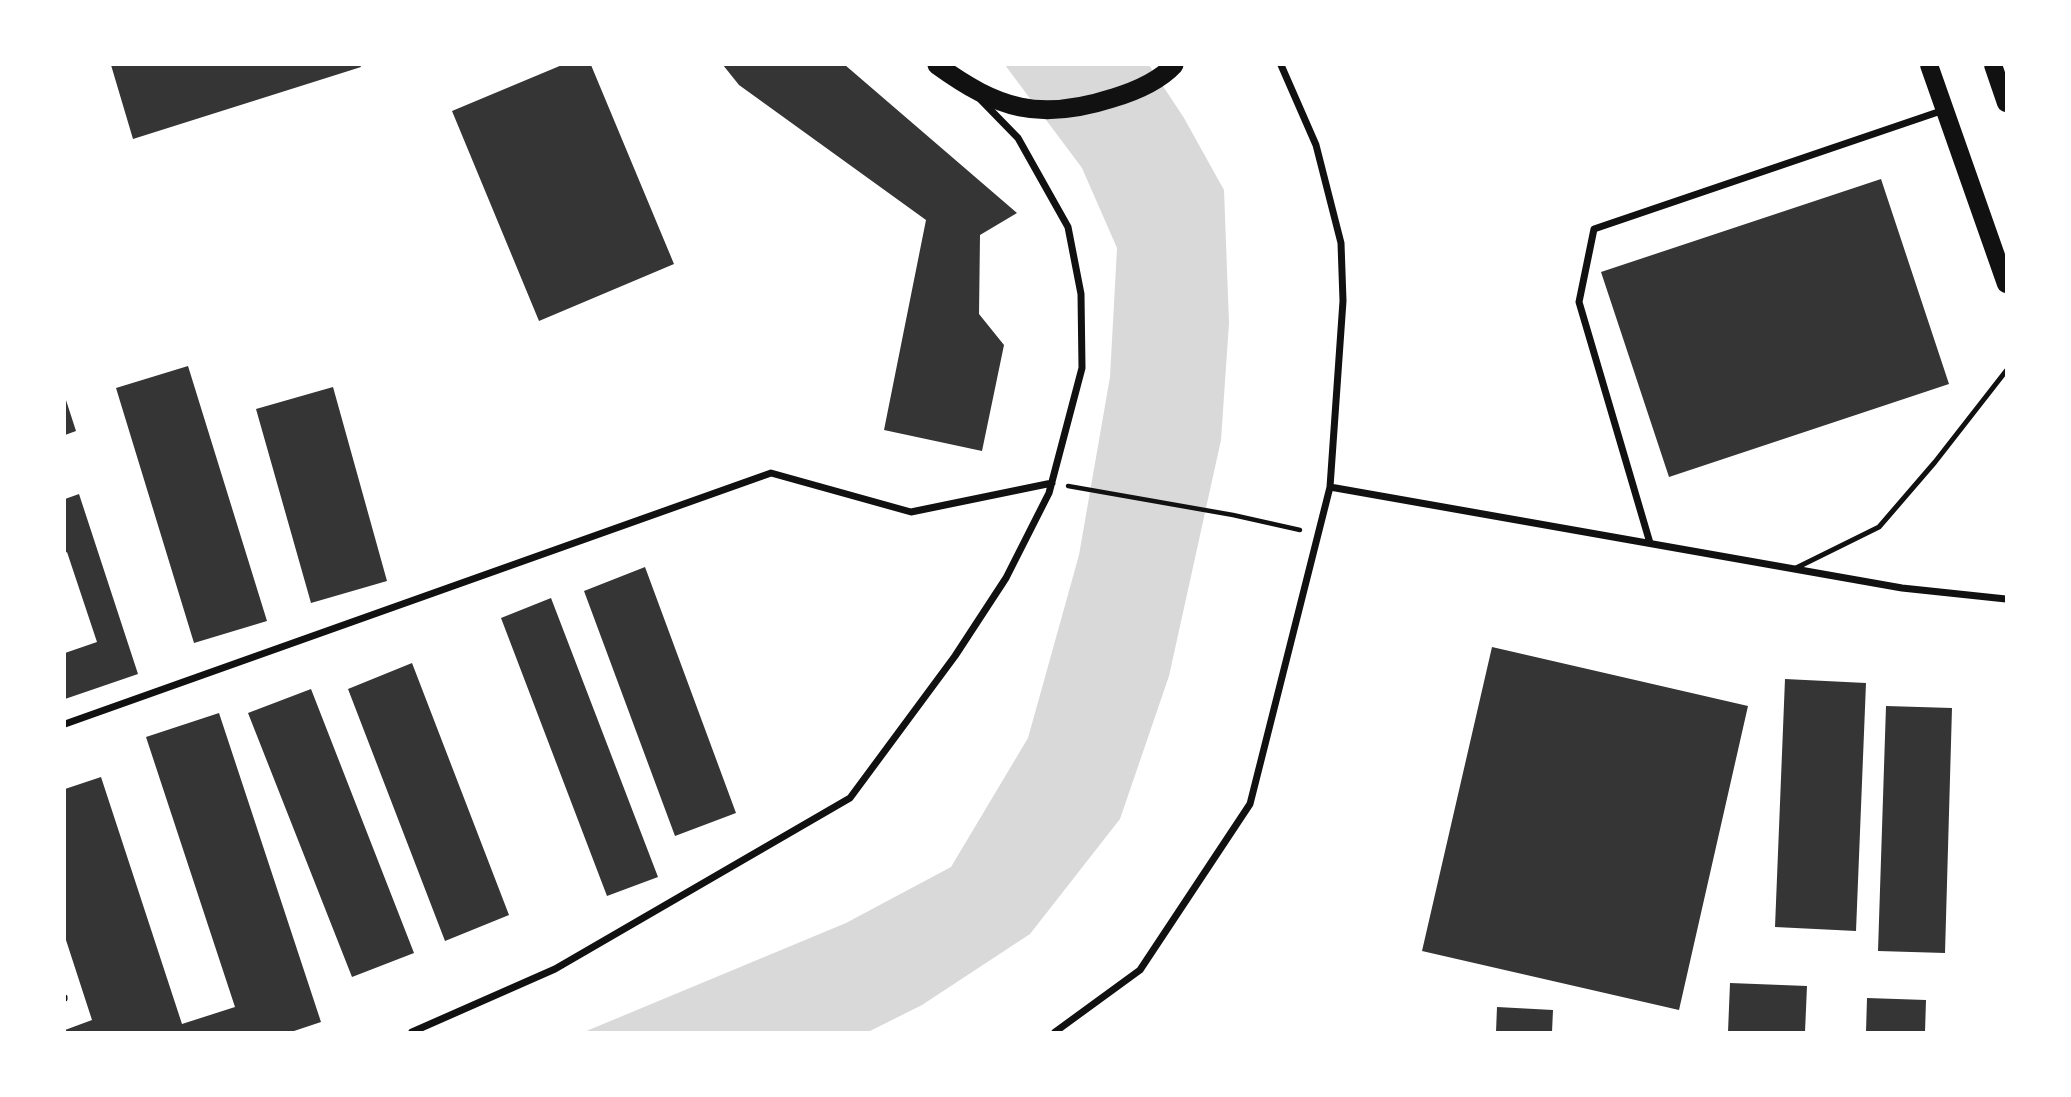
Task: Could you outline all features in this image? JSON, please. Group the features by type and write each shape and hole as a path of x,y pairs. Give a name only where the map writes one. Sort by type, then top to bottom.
{"highway":[{"path":"937,65 967,87 998,102 1028,110 1082,108 1132,92 1174,65"}],"main road":[{"path":"1929,65 2006,285"},
{"path":"1993,65 2006,103"}],"street":[{"path":"412,1032 555,969 850,798 955,656 1006,578 1052,483 1082,368 1082,295 1068,227 1018,138 947,65"},
{"path":"1055,1032 1140,970 1250,804 1330,487 1343,301 1341,243 1316,145 1281,65"},
{"path":"1650,543 1579,302 1594,229 1945,110"},
{"path":"65,724 771,473 911,512 1052,483"},
{"path":"1330,487 1902,588 2006,598"}],"lane":[{"path":"1795,569 1879,527 1935,462 2006,371"}],"path":[{"path":"1052,483 1233,515 1318,534"}],"shaded area":[{"path":"1005,65 1149,65 1184,118 1224,190 1229,323 1221,440 1169,676 1120,819 1030,934 922,1005 868,1032 584,1032 846,923 951,867 1028,738 1079,555 1110,377 1117,248 1082,168"}],"building":[{"path":"111,65 360,65 361,67 133,139"},
{"path":"562,65 591,65 674,264 539,321 452,111"},
{"path":"723,65 845,65 1017,213 980,235 979,314 1004,345 982,451 884,430 926,220 739,85"},
{"path":"1881,179 1949,384 1669,477 1601,272"},
{"path":"188,366 267,621 194,643 116,388"},
{"path":"333,387 387,581 311,603 256,409"},
{"path":"65,397 76,431 65,435"},
{"path":"79,494 138,674 65,699 65,653 97,642 67,552 65,553 65,499"},
{"path":"645,567 736,813 675,836 584,591"},
{"path":"551,598 658,877 607,896 501,618"},
{"path":"1492,647 1748,706 1679,1010 1422,951"},
{"path":"412,663 509,915 445,941 348,689"},
{"path":"1785,679 1866,683 1856,931 1775,927"},
{"path":"311,689 414,953 352,977 248,713"},
{"path":"1886,706 1952,708 1945,953 1878,951"},
{"path":"219,713 321,1022 291,1032 65,1032 92,1020 65,937 65,789 101,777 182,1024 235,1007 146,737"},
{"path":"1730,983 1807,986 1805,1032 1728,1032"},
{"path":"1867,998 1926,1000 1925,1032 1866,1032"},
{"path":"1497,1007 1553,1010 1552,1032 1496,1032"}]}
